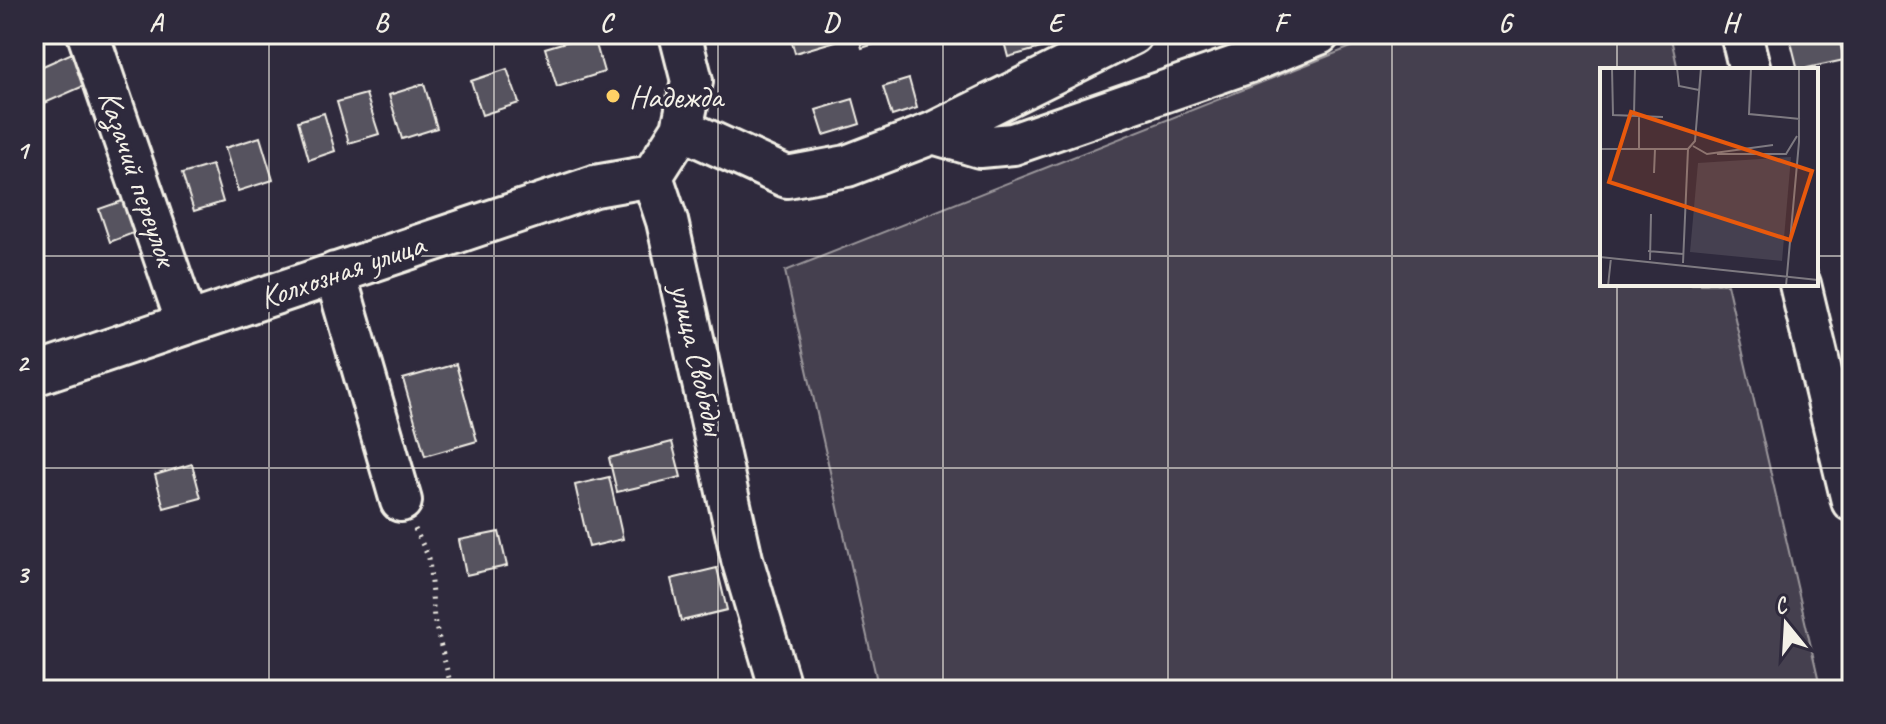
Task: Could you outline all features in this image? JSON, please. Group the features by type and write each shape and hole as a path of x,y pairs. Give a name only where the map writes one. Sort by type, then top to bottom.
{"street":[{"name":"Казачий переулок","path":"88,34 187,323"},
{"path":"652,176 682,129 692,81 680,34"},
{"path":"682,129 787,177 847,166 933,133 1132,34"},
{"path":"933,133 980,147 1013,144 1255,60 1319,34"},
{"path":"1741,34 1750,68"},
{"name":"Колхозная улица","path":"34,375 595,186 652,176"},
{"name":"улица Свободы","path":"652,176 667,221 742,559 781,690"},
{"path":"335,273 401,501"},
{"path":"1800,286 1852,501"}],"path":[{"path":"401,501 429,558 434,619 452,690"}],"shaded area":[{"path":"1384,34 1670,34 1678,68 1600,68 1600,286 1727,286 1821,690 879,690 785,271"}],"building":[{"path":"593,34 604,72 557,87 545,48"},
{"path":"808,34 837,34 839,40 795,53 791,39"},
{"path":"858,34 905,34 862,48"},
{"path":"1002,34 1037,34 1041,48 1008,57"},
{"path":"1789,34 1838,34 1844,60 1798,68"},
{"path":"72,53 86,85 45,103 34,79 34,70"},
{"path":"507,69 519,103 482,115 471,81"},
{"path":"909,79 917,108 892,116 883,87"},
{"path":"424,84 437,128 402,139 389,95"},
{"path":"366,94 379,134 349,143 337,102"},
{"path":"853,99 860,124 824,135 816,110"},
{"path":"324,113 335,151 309,160 298,121"},
{"path":"260,137 273,180 238,191 225,148"},
{"path":"212,165 223,202 194,211 182,174"},
{"path":"125,200 136,232 110,242 99,209"},
{"path":"456,364 477,441 425,456 403,379"},
{"path":"672,442 681,477 617,492 609,458"},
{"path":"192,464 201,498 164,508 155,475"},
{"path":"609,477 623,539 589,547 575,485"},
{"path":"499,532 507,566 466,575 459,540"},
{"path":"717,568 727,610 681,621 671,579"}],"place":[{"name":"Надежда","path":"613,96"}]}
